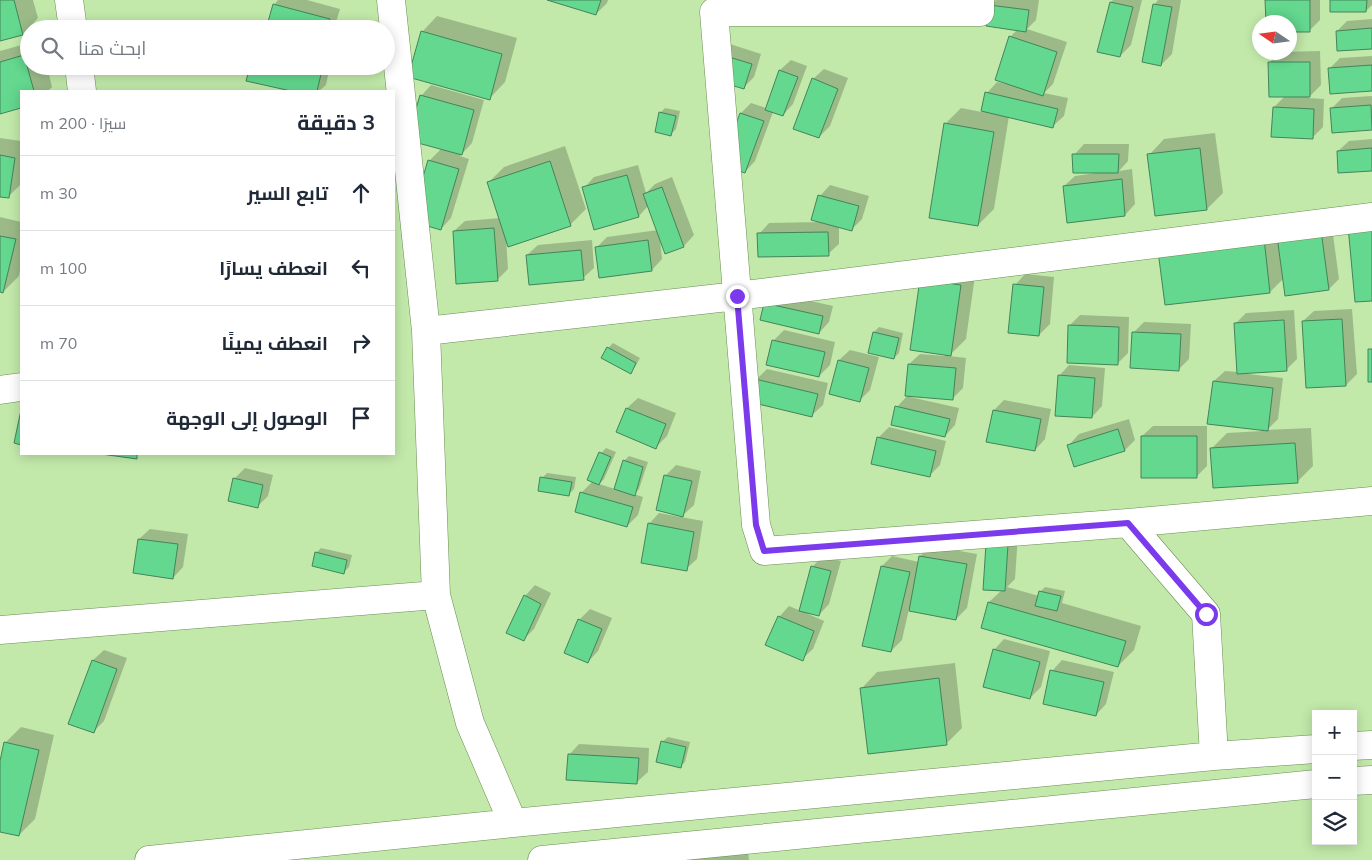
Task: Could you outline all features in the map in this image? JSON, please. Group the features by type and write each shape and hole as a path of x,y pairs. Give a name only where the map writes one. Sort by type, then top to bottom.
{"street":[{"path":"69,0 72,20"},
{"path":"391,0 393,20"},
{"path":"980,0 980,12 714,12 756,525 764,551 1128,523 1372,501"},
{"path":"395,38 426,331 436,595 470,722 513,823"},
{"path":"79,75 82,90"},
{"path":"426,331 737,296 1372,217"},
{"path":"0,390 20,387"},
{"path":"1128,523 1206,614 1214,756"},
{"path":"0,630 436,595"},
{"path":"1357,746 1372,745"},
{"path":"149,860 1214,756 1312,749"},
{"path":"1357,781 1372,780"},
{"path":"542,860 1312,784"}],"building":[{"path":"0,0 14,0 20,23 20,36 0,41"},
{"path":"547,0 601,0 596,15"},
{"path":"1265,0 1310,0 1310,32 1297,32 1297,15 1266,15"},
{"path":"1330,0 1367,0 1366,12 1330,12"},
{"path":"1110,2 1133,7 1120,57 1097,52"},
{"path":"273,4 330,19 330,20 269,20"},
{"path":"1153,4 1172,7 1161,66 1142,62"},
{"path":"989,5 1029,10 1026,32 986,26"},
{"path":"1372,28 1372,49 1337,51 1336,31"},
{"path":"421,31 502,54 490,100 408,77"},
{"path":"1009,36 1057,52 1043,96 995,80"},
{"path":"719,54 752,64 744,89 711,79"},
{"path":"20,56 20,75 30,75 34,90 20,90 20,108 0,114 0,62"},
{"path":"1268,62 1310,62 1310,97 1269,97"},
{"path":"1372,65 1372,91 1330,94 1328,68"},
{"path":"779,70 798,77 783,116 765,110"},
{"path":"248,75 321,75 317,90 286,90 246,81"},
{"path":"812,78 838,89 819,138 793,129"},
{"path":"985,92 1058,109 1053,128 981,111"},
{"path":"420,95 474,110 462,155 407,140"},
{"path":"1371,105 1372,130 1332,133 1330,108"},
{"path":"1273,107 1314,109 1313,139 1271,137"},
{"path":"659,112 676,116 671,136 655,132"},
{"path":"740,113 764,121 745,173 721,164"},
{"path":"944,123 994,132 978,226 929,218"},
{"path":"1200,148 1207,210 1155,216 1147,154"},
{"path":"1372,148 1372,171 1338,173 1337,151"},
{"path":"1072,154 1119,154 1118,173 1073,173"},
{"path":"0,155 15,158 9,198 0,197"},
{"path":"428,160 459,169 441,230 410,221"},
{"path":"550,161 571,226 508,247 487,182"},
{"path":"627,175 639,217 594,230 582,187"},
{"path":"1122,179 1125,216 1067,223 1063,186"},
{"path":"662,187 684,247 665,254 643,194"},
{"path":"818,195 859,206 852,231 811,220"},
{"path":"1372,224 1372,301 1355,302 1348,226"},
{"path":"494,228 498,281 456,284 453,231"},
{"path":"1321,230 1329,290 1285,296 1277,236"},
{"path":"828,232 829,256 758,257 757,233"},
{"path":"0,236 16,239 3,293 0,292"},
{"path":"1264,238 1270,293 1165,305 1158,251"},
{"path":"648,240 652,271 599,278 595,247"},
{"path":"581,250 584,280 529,285 526,255"},
{"path":"920,279 961,285 951,356 910,350"},
{"path":"1013,284 1044,287 1039,336 1008,333"},
{"path":"764,303 823,316 819,334 760,320"},
{"path":"1342,319 1346,386 1306,388 1302,321"},
{"path":"1284,320 1287,371 1237,374 1234,323"},
{"path":"1068,325 1119,327 1118,365 1067,363"},
{"path":"873,332 899,338 894,359 868,353"},
{"path":"1132,332 1181,334 1179,371 1130,368"},
{"path":"772,340 825,352 819,377 766,365"},
{"path":"607,347 636,363 631,374 601,358"},
{"path":"1368,349 1372,349 1372,382 1368,382"},
{"path":"838,360 869,368 860,402 829,394"},
{"path":"908,364 956,368 953,400 905,396"},
{"path":"1058,375 1095,378 1092,418 1055,416"},
{"path":"755,379 818,394 812,417 750,402"},
{"path":"1213,381 1273,388 1268,431 1207,424"},
{"path":"895,406 950,419 945,437 891,425"},
{"path":"626,408 666,424 656,449 616,432"},
{"path":"993,410 1041,419 1035,451 986,442"},
{"path":"20,415 20,445 14,443"},
{"path":"1118,429 1125,451 1074,467 1067,445"},
{"path":"1141,436 1197,436 1197,478 1141,478"},
{"path":"877,437 936,451 930,477 871,464"},
{"path":"1295,443 1298,483 1213,488 1210,448"},
{"path":"599,452 611,457 599,485 587,480"},
{"path":"108,455 137,455 137,459"},
{"path":"623,460 643,467 635,496 614,489"},
{"path":"664,475 692,481 683,517 656,510"},
{"path":"540,477 572,482 569,496 538,491"},
{"path":"233,478 263,485 258,508 228,501"},
{"path":"580,492 633,507 627,527 575,512"},
{"path":"648,523 694,532 687,571 641,563"},
{"path":"138,539 178,544 173,579 133,573"},
{"path":"986,544 1008,545 1005,591 983,590"},
{"path":"315,552 347,560 344,574 312,566"},
{"path":"919,556 967,564 956,620 909,611"},
{"path":"811,566 831,571 819,616 799,611"},
{"path":"881,566 910,572 891,652 862,646"},
{"path":"1039,591 1061,596 1057,611 1035,606"},
{"path":"524,595 541,604 524,641 506,633"},
{"path":"988,602 1126,641 1118,667 981,628"},
{"path":"778,616 814,631 803,661 765,645"},
{"path":"578,619 602,629 588,663 564,653"},
{"path":"993,649 1040,662 1030,699 983,687"},
{"path":"92,660 117,669 94,733 68,724"},
{"path":"1050,670 1104,682 1096,716 1043,704"},
{"path":"939,678 947,745 868,754 860,688"},
{"path":"661,741 686,747 681,768 656,762"},
{"path":"4,742 39,750 19,836 0,832 0,761"},
{"path":"568,754 639,758 637,784 566,780"}],"route":[{"path":"737,296 756,525 764,551 1128,523 1206,614"}]}
